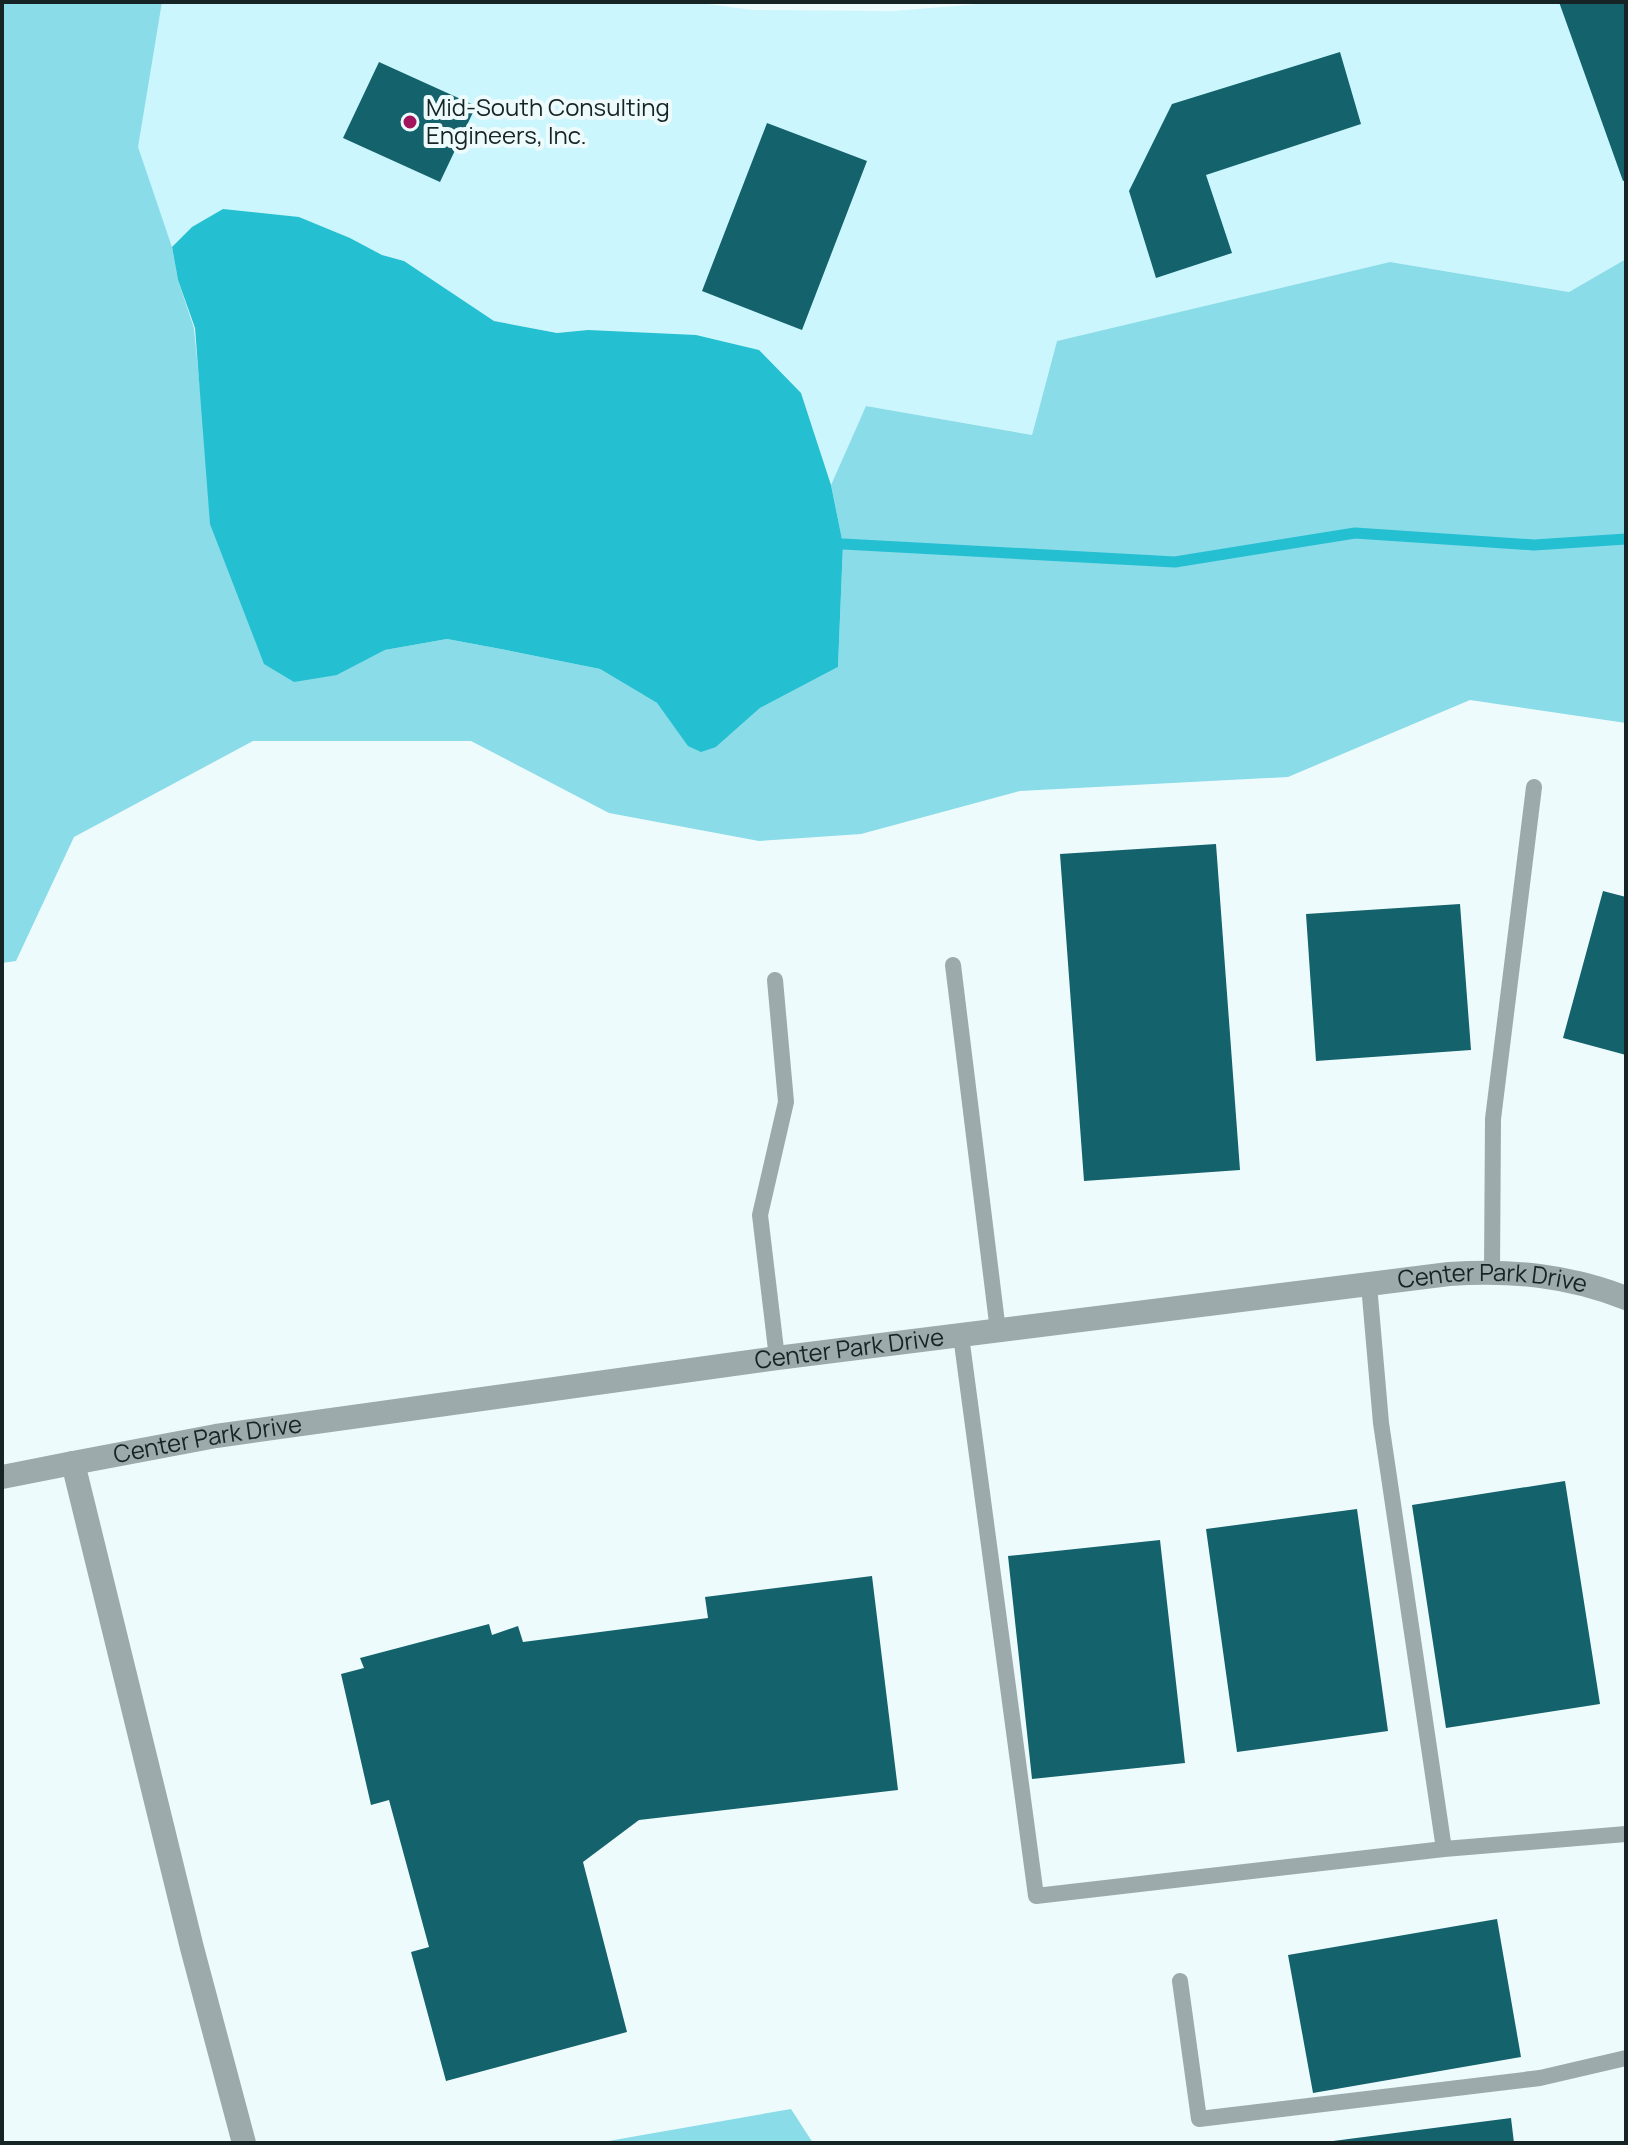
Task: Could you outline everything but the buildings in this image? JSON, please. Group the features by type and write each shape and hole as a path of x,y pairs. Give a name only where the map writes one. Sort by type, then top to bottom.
{"street":[{"name":"Center Park Drive","path":"2,1477 216,1436 777,1358 1492,1271 1566,1278 1626,1298"},
{"path":"73,1463 192,1948 244,2143"}],"lane":[{"path":"1492,1271 1493,1119 1534,787"},
{"path":"953,965 998,1331"},
{"path":"775,980 786,1102 760,1215 777,1358"},
{"path":"1369,1285 1381,1423 1444,1849"},
{"path":"961,1336 1036,1896 1444,1849 1626,1834"},
{"path":"1180,1981 1199,2119 1540,2078 1626,2058"}],"shaded area":[{"path":"2,2 162,2 138,147 172,247 178,280 194,328 201,399 337,675 385,650 447,639 506,650 600,669 657,703 688,745 716,747 760,708 838,667 843,544 831,485 866,406 1032,435 1057,341 1390,262 1569,292 1626,259 1626,723 1470,700 1288,777 1020,791 861,834 759,841 609,813 471,741 253,741 74,837 16,961 2,963"},
{"path":"162,2 692,2 753,10 893,11 1004,2 1626,2 1626,259 1569,292 1390,262 1057,341 1032,435 866,406 831,485 801,393 588,330 557,333 494,321 404,261 382,255 299,217 192,227 172,247 137,147"},
{"path":"223,209 299,217 350,238 382,255 404,261 494,321 557,333 588,330 696,335 759,350 801,393 831,485 843,544 838,667 760,708 716,747 701,752 688,746 657,703 600,669 506,650 447,639 385,650 337,675 294,682 264,664 210,524 195,328 178,280 172,247 192,227"},
{"path":"791,2109 813,2143 597,2143"}],"waterway":[{"path":"843,544 1175,562 1355,533 1534,545 1626,539"}],"place":[{"name":"Mid-South Consulting Engineers, Inc.","path":"410,122"}]}
